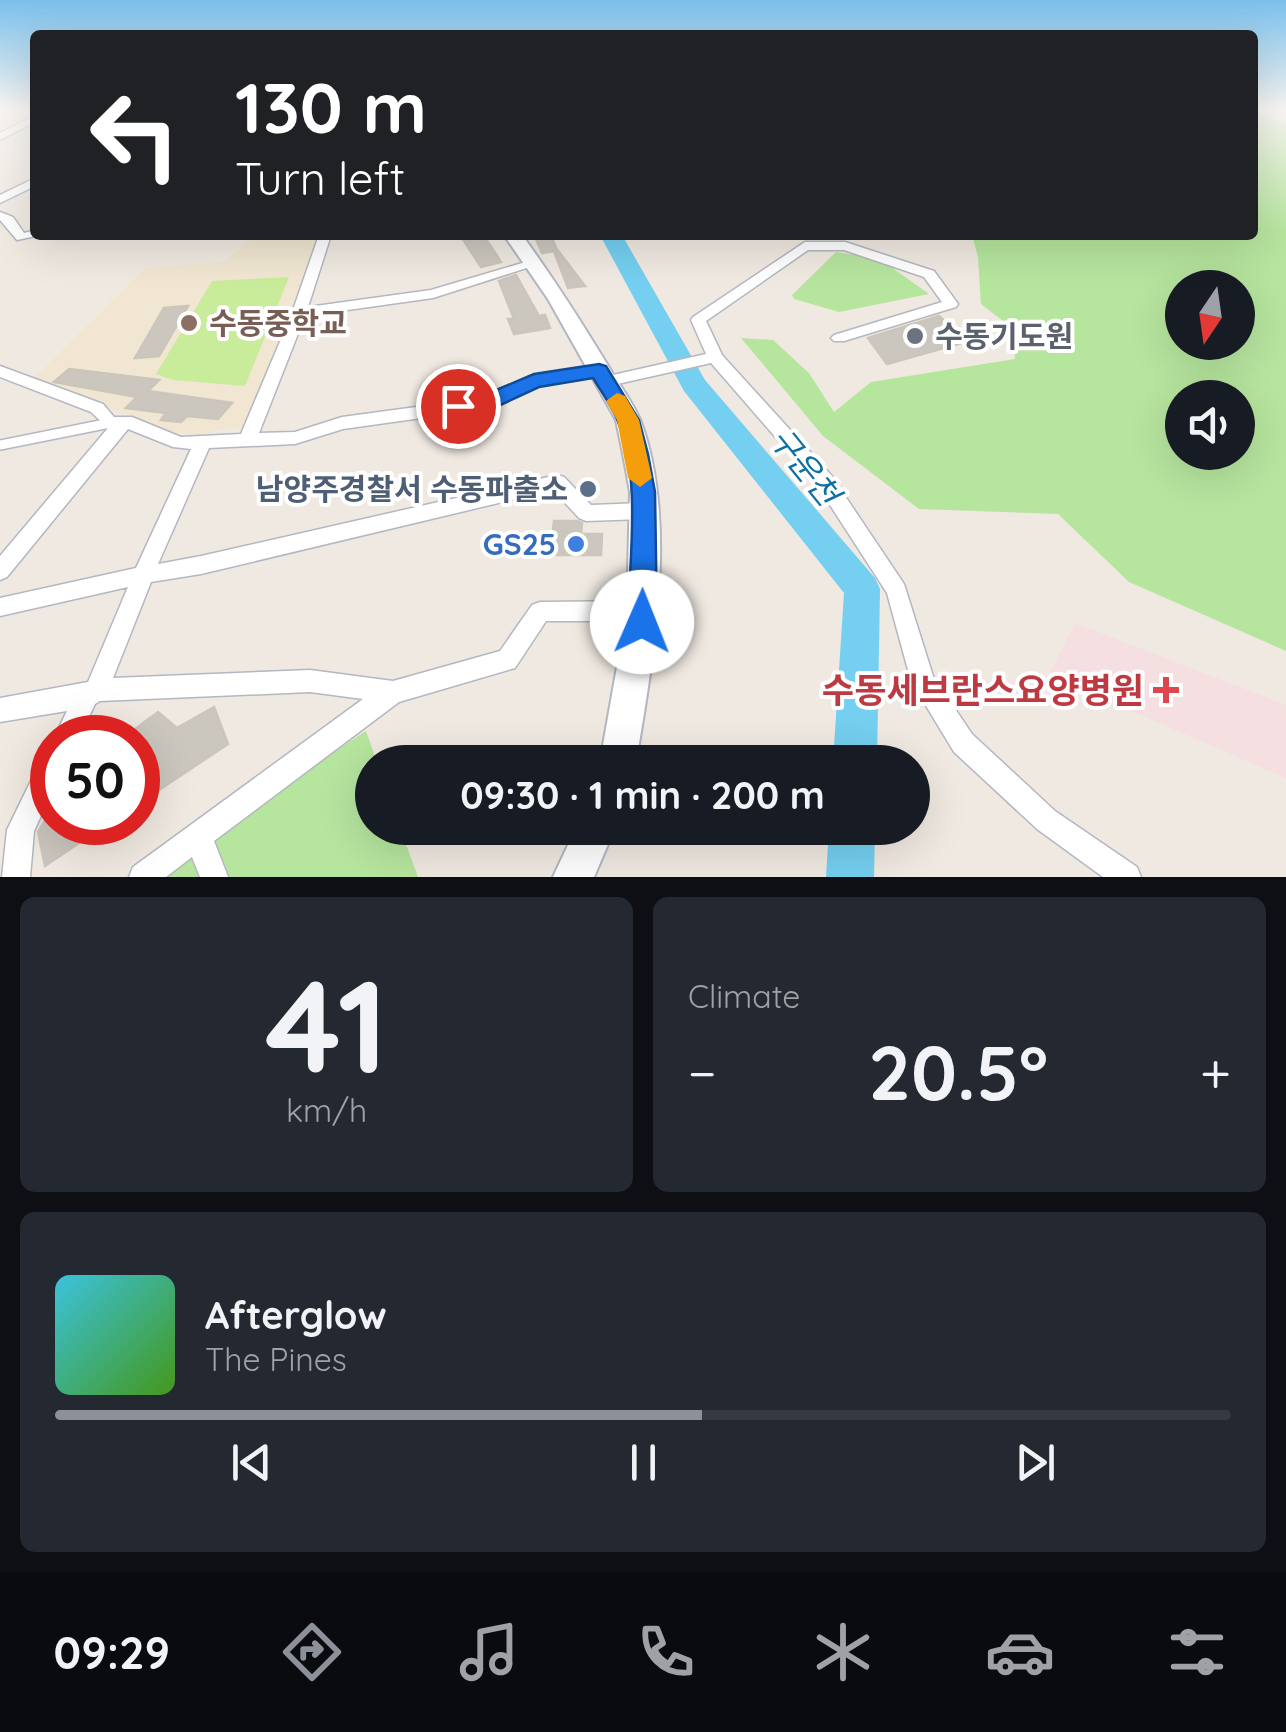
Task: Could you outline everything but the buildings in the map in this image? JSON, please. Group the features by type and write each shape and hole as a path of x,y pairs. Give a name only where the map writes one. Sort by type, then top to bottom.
{"main road":[{"path":"516,240 607,376 628,420 643,511 643,611 621,745"},
{"path":"573,877 588,845"}],"street":[{"path":"0,200 30,184"},
{"path":"0,216 9,220 21,237 30,235"},
{"path":"247,442 323,240"},
{"path":"838,338 951,304 929,274 845,246 805,246 698,320 712,358 824,480 897,590 922,681 963,742 1046,820 1127,877"},
{"path":"299,312 433,294 532,264"},
{"path":"0,371 96,408 118,422 179,443 202,444 295,438 342,423 486,403 534,381 607,376 712,358"},
{"path":"0,572 38,521 56,506 118,422"},
{"path":"79,715 202,444"},
{"path":"0,607 78,594 145,572 201,566 557,482 586,513 643,511"},
{"path":"143,877 393,692 506,660 540,612 643,611"},
{"path":"0,710 92,693 310,681 393,692"},
{"path":"16,877 21,830 30,811"},
{"path":"198,836 214,877"}],"lane":[{"path":"0,445 118,422"}],"shaded area":[{"name":"수동중학교","path":"250,240 323,240 244,427 203,436 169,431 34,378 145,268 224,262"},
{"name":"수동세브란스요양병원","path":"1075,623 1286,705 1286,778 1049,675"}],"green space":[{"path":"1258,151 1286,151 1286,651 1129,582 1058,514 919,509 823,436 741,338 773,340 809,373 834,412 871,382 1015,359 1012,328 981,304 973,240 1258,240"},
{"path":"836,252 880,259 929,294 839,312 794,299 792,295"},
{"path":"289,277 245,386 173,380 156,374 212,281"},
{"path":"366,731 371,745 355,745 355,845 406,845 418,877 151,877 198,838"}],"waterway":[{"name":"구운천","path":"614,240 694,385 862,589 856,745"},
{"name":"구운천","path":"850,877 851,845"}],"slow traffic":[{"path":"617,401 628,420 640,478"}],"place":[{"name":"수동중학교","path":"189,323"},
{"name":"수동기도원","path":"915,336"},
{"name":"남양주경찰서 수동파출소","path":"588,489"},
{"name":"GS25","path":"576,544"},
{"name":"수동세브란스요양병원","path":"1166,690"}],"route":[{"path":"458,406 486,403 534,381 599,370 628,420 643,492 642,622"}]}
